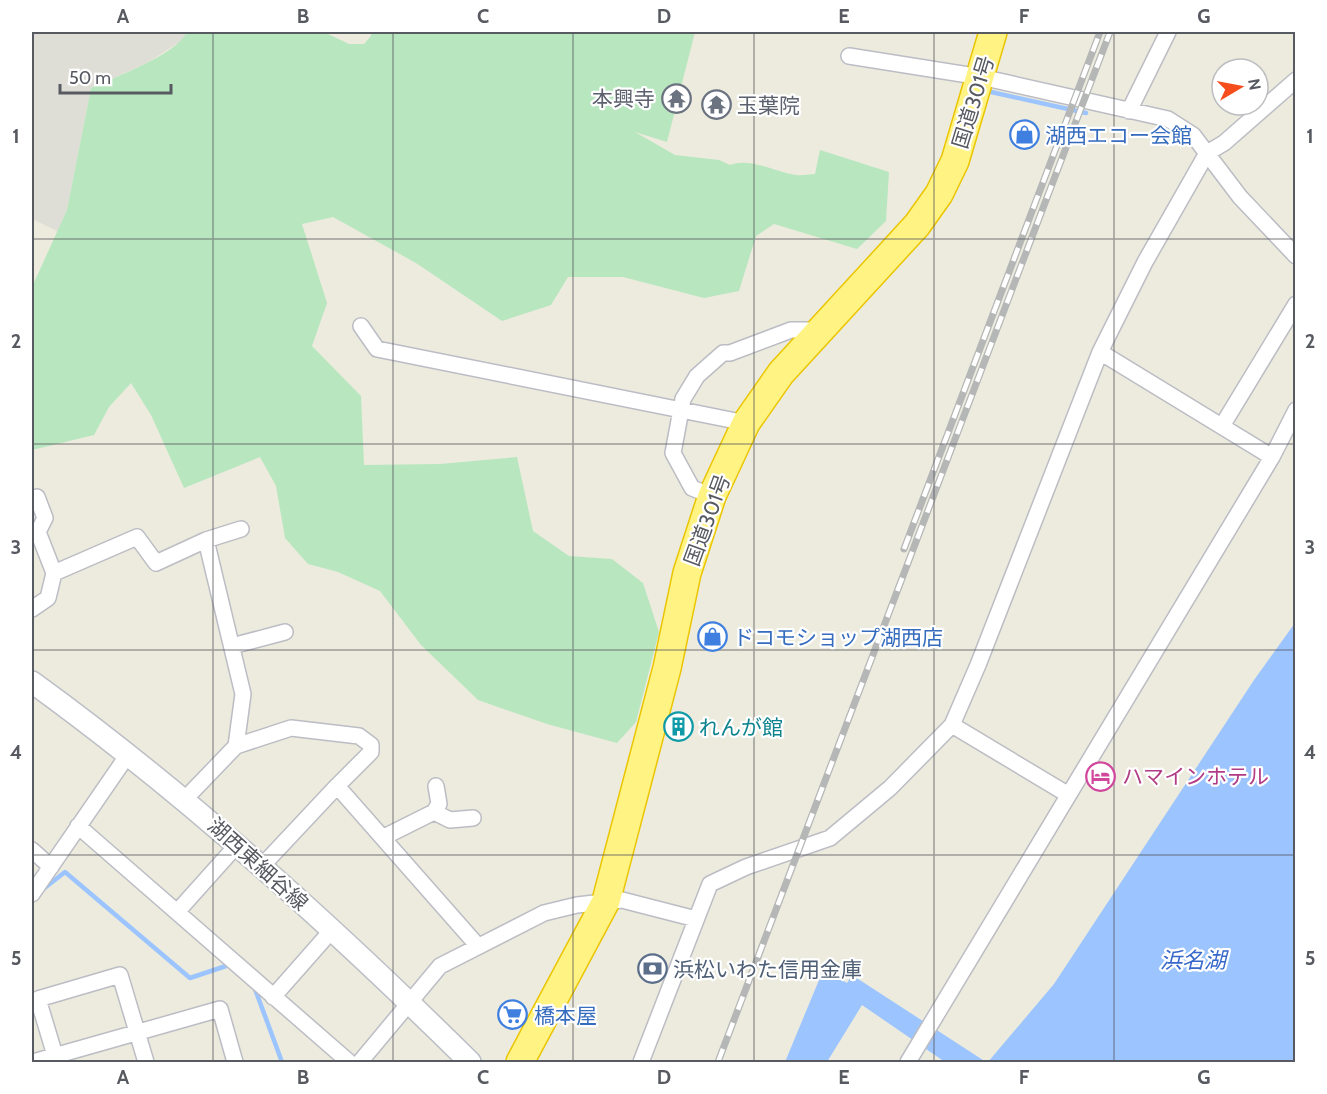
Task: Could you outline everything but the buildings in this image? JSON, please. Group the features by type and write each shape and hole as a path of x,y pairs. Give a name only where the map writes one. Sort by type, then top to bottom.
{"highway":[{"name":"国道301号","path":"520,1062 606,901 667,668 687,573 712,496 746,423 781,373 818,330 917,225 939,194 955,161 993,32"}],"main road":[{"name":"湖西東細谷線","path":"32,682 185,799 332,930 470,1062"}],"street":[{"path":"1129,111 1168,32"},
{"path":"849,56 981,77 1168,119 1193,135 1240,197 1296,256"},
{"path":"640,1062 710,884 746,867 830,838 890,788 952,725 978,666 1100,352 1145,262 1208,153 1224,143 1296,80"},
{"path":"1222,426 1296,304"},
{"path":"361,326 377,349 502,383 681,410 746,423"},
{"path":"712,496 692,488 673,453 683,399 698,376 723,352 730,353 791,330 818,330"},
{"path":"1100,352 1272,457"},
{"path":"908,1062 1067,794 1272,457 1296,410"},
{"path":"32,609 48,598 54,573 38,532 45,518 37,496"},
{"path":"54,573 137,537 156,563 206,540 241,529"},
{"path":"206,540 243,694 236,746"},
{"path":"232,646 285,632"},
{"path":"952,725 1067,794"},
{"path":"185,799 236,746 291,728 359,736 371,745 371,752 261,867"},
{"path":"32,894 128,756"},
{"path":"337,786 477,945"},
{"path":"384,837 434,812 439,804 436,786"},
{"path":"434,812 450,820 473,818"},
{"path":"78,826 349,1062"},
{"path":"177,912 237,845"},
{"path":"32,850 51,867"},
{"path":"360,1062 411,1004 440,966 477,945 544,913 622,900 696,919"},
{"path":"273,997 332,930"},
{"path":"56,1059 38,999 120,975 146,1062"},
{"path":"33,1062 56,1059 220,1009 235,1062"}],"shaded area":[{"path":"32,32 187,32 184,39 147,63 91,88 67,210 59,232 32,219"}],"green space":[{"path":"187,32 324,32 349,44 364,44 371,36 371,32 695,32 667,142 635,132 675,155 719,160 730,165 746,163 796,175 815,174 820,150 889,172 886,221 857,249 774,224 756,236 739,291 704,298 623,277 568,277 551,305 502,321 416,263 333,217 302,224 327,303 312,346 361,396 364,465 440,464 517,457 533,531 569,556 612,559 643,583 659,632 636,722 617,743 547,724 478,700 421,645 380,591 338,572 308,564 285,538 276,486 260,457 184,488 151,415 131,383 109,407 94,435 32,450 32,287 67,210 91,88 158,57 181,41"}],"water":[{"name":"浜名湖","path":"1295,623 1295,1062 988,1062 1054,984 1254,680"},
{"path":"824,968 847,983 852,975 986,1062 945,1062 862,1005 827,1062 785,1062"}],"waterway":[{"path":"991,92 1086,113"},
{"path":"42,890 65,872 190,978 229,965"},
{"path":"255,989 282,1062"}],"railway":[{"path":"904,549 1100,32"},
{"path":"718,1062 1110,32"}],"place":[{"name":"本興寺","path":"676,98"},
{"name":"玉葉院","path":"716,105"},
{"name":"湖西エコー会館","path":"1024,135"},
{"name":"ドコモショップ湖西店","path":"712,637"},
{"name":"れんが館","path":"678,727"},
{"name":"ハマインホテル","path":"1101,776"},
{"name":"浜松いわた信用金庫","path":"652,969"},
{"name":"橋本屋","path":"513,1015"}]}
